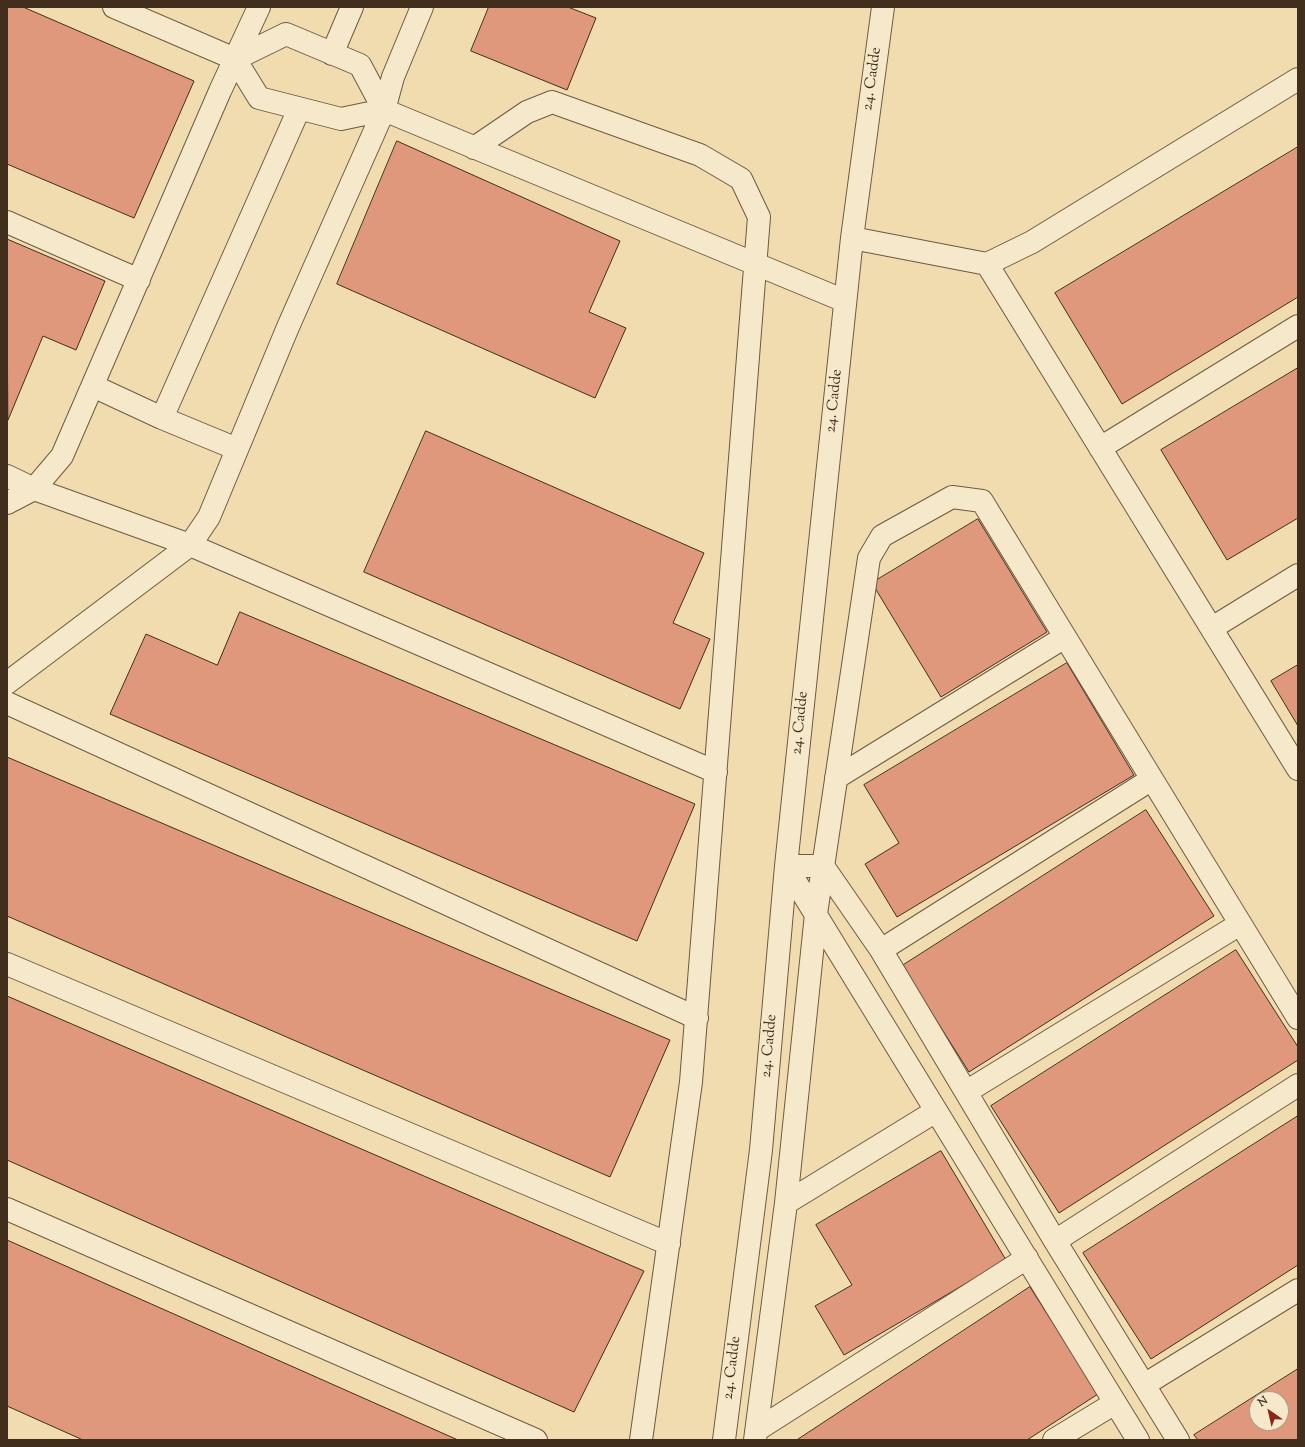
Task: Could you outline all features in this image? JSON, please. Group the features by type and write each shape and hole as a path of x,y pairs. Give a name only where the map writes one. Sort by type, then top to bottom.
{"street":[{"path":"114,7 235,59 259,98 341,119 384,110 845,301"},
{"path":"7,503 34,488 62,456 259,7"},
{"path":"332,54 352,7"},
{"path":"7,683 190,545 209,517 291,320 384,110 393,77 422,7"},
{"name":"24. Cadde","path":"724,1440 761,1150 786,866 845,301 883,7"},
{"path":"235,59 286,34 360,65 384,110"},
{"path":"852,238 987,264 1032,242 1298,79"},
{"path":"474,148 527,112 552,102 700,154 741,179 759,218 692,1082 641,1440"},
{"path":"162,418 299,109"},
{"path":"7,222 139,280"},
{"path":"987,264 1298,769"},
{"path":"1100,448 1298,326"},
{"path":"93,386 162,418 238,449"},
{"path":"7,476 34,488 190,545 716,772"},
{"path":"756,1435 786,1203 816,914 869,558 882,536 952,497 982,501 1298,1018"},
{"path":"1212,628 1298,575"},
{"path":"836,778 1065,636"},
{"path":"7,703 697,1018"},
{"path":"881,950 1152,778"},
{"path":"786,866 823,866"},
{"path":"786,866 1138,1440"},
{"path":"823,866 881,950 1055,1240 1178,1440"},
{"path":"966,1092 1240,924"},
{"path":"7,964 669,1244"},
{"path":"1055,1240 1298,1086"},
{"path":"786,1203 936,1111"},
{"path":"7,1209 536,1440"},
{"path":"756,1435 1027,1258"},
{"path":"1144,1385 1298,1290"},
{"path":"1054,1440 1115,1403"}],"building":[{"path":"7,7 23,7 194,81 134,218 7,164"},
{"path":"489,7 568,7 596,18 567,90 471,51"},
{"path":"397,141 620,241 589,312 626,328 595,398 337,284"},
{"path":"1298,147 1298,297 1122,404 1055,293"},
{"path":"7,239 105,281 76,350 43,336 8,420"},
{"path":"1298,368 1298,518 1227,560 1161,450"},
{"path":"426,431 704,553 673,623 710,639 680,709 364,572"},
{"path":"978,519 1047,632 941,697 872,583"},
{"path":"240,612 695,804 637,941 110,714 146,634 217,665"},
{"path":"1067,663 1134,775 897,917 865,864 899,843 864,785"},
{"path":"1298,665 1298,726 1271,681"},
{"path":"7,757 670,1040 610,1177 7,916"},
{"path":"1146,810 1214,916 969,1072 902,966"},
{"path":"1236,950 1298,1047 1298,1060 1059,1213 991,1106"},
{"path":"7,996 644,1271 574,1412 7,1160"},
{"path":"1298,1116 1298,1265 1151,1359 1083,1253"},
{"path":"941,1151 1006,1260 844,1355 815,1306 852,1285 816,1225"},
{"path":"7,1240 458,1440 83,1440 7,1406"},
{"path":"1030,1287 1098,1394 1027,1440 797,1440"},
{"path":"1298,1369 1298,1440 1198,1440 1194,1435 1249,1400 1249,1431 1289,1431 1289,1391 1263,1391"}]}
